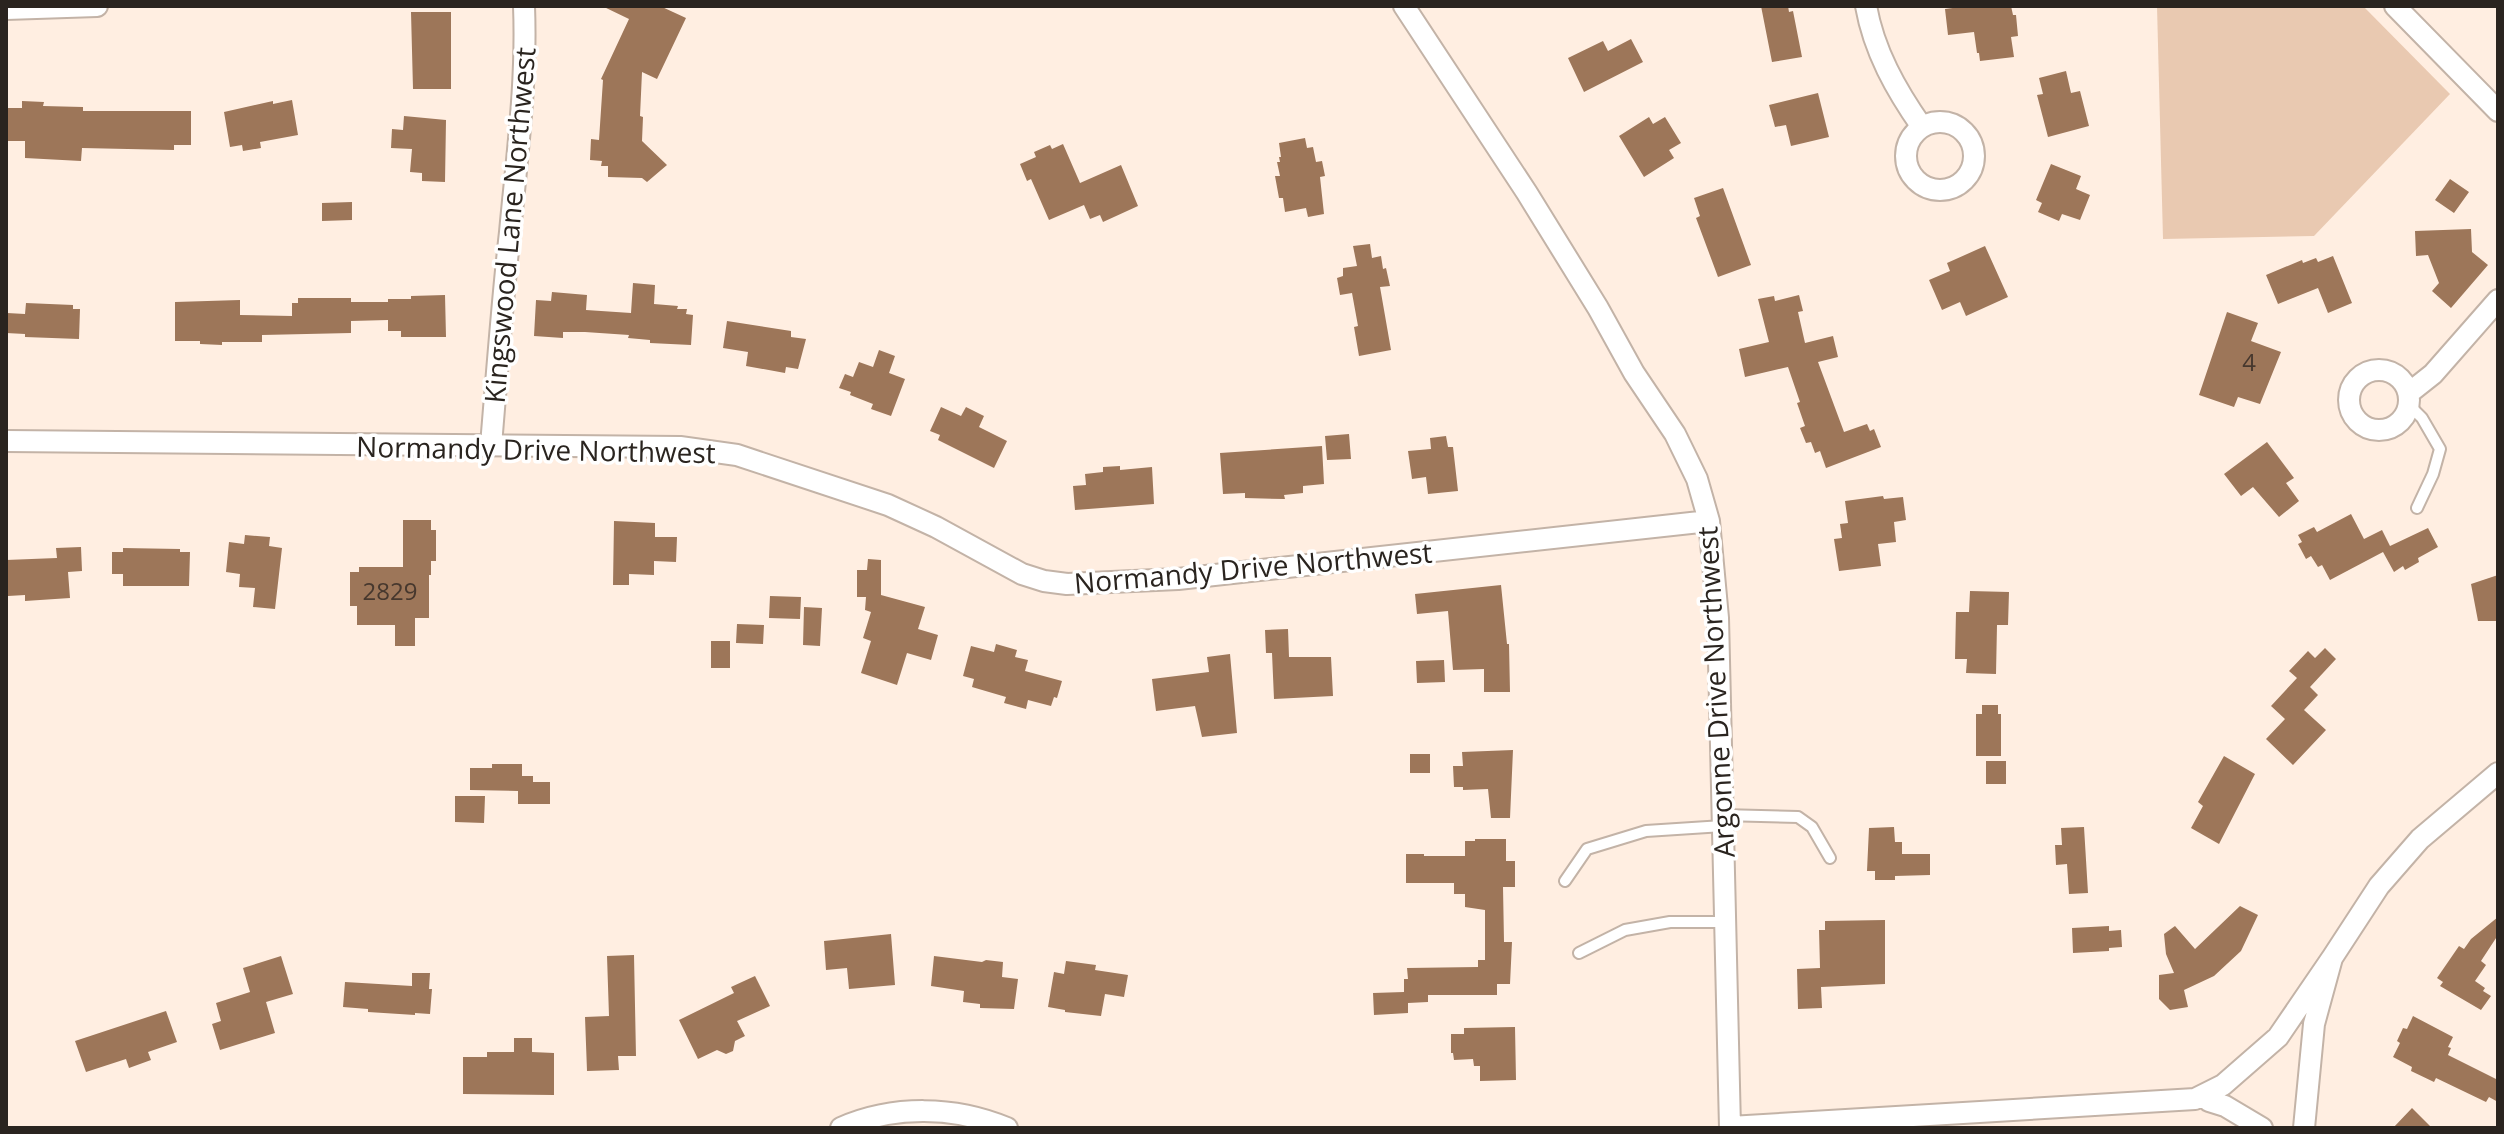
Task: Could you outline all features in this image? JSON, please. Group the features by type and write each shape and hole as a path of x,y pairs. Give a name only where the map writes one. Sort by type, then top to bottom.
{"street":[{"path":"6,9 97,6"},
{"name":"Kingswood Lane Northwest","path":"491,445 521,132 524,6"},
{"name":"Argonne Drive Northwest","path":"1404,6 1527,193 1634,373 1675,434 1697,479 1709,521 1718,618 1730,1128"},
{"path":"1866,6 1878,51 1898,93 1922,127"},
{"path":"2397,7 2498,111"},
{"path":"2409,399 2498,300"},
{"name":"Normandy Drive Northwest","path":"6,441 680,447 737,455 888,505 936,527 1022,574 1067,584 1178,579 1709,521"},
{"path":"1730,1128 2195,1099 2205,1095 2223,1085 2278,1037 2379,886 2420,839 2498,773"},
{"path":"2304,1128 2314,1024 2332,958"},
{"path":"2205,1095 2209,1101 2225,1106 2262,1128"},
{"path":"841,1128 890,1113 924,1111 962,1114 1007,1128"}],"lane":[{"path":"2409,399 2440,449 2433,474 2417,508"},
{"path":"1565,881 1587,849 1646,831 1723,820 1798,817 1812,827 1830,858"},
{"path":"1579,953 1625,930 1670,922 1725,922"}],"shaded area":[{"path":"2157,6 2363,6 2450,94 2314,236 2163,239"}],"building":[{"path":"602,6 660,6 686,18 657,79 642,72 642,141 667,165 647,182 642,178 608,177 608,166 601,166 602,161 590,160 591,139 599,140 601,79 629,19"},
{"path":"1761,6 1788,6 1789,12 1793,11 1802,57 1772,62"},
{"path":"2011,6 2013,15 2016,15 2018,36 2011,37 2014,57 1980,61 1974,32 1948,35 1945,9"},
{"path":"411,12 451,12 451,89 413,89"},
{"path":"1631,39 1643,62 1584,92 1568,58 1603,41 1608,51"},
{"path":"2066,71 2071,93 2080,91 2089,126 2048,137 2037,95 2043,94 2039,78"},
{"path":"1818,93 1829,137 1791,146 1786,125 1775,127 1769,105"},
{"path":"292,100 298,135 260,142 261,148 243,151 242,145 230,147 224,112"},
{"path":"22,101 44,102 43,106 83,107 83,111 191,111 191,145 174,145 174,150 82,148 81,161 25,158 25,141 7,141 8,108 22,108"},
{"path":"404,116 446,120 445,182 422,181 422,173 410,172 412,149 391,148 392,129 403,130"},
{"path":"1649,117 1653,124 1665,117 1681,143 1669,150 1674,158 1644,177 1619,136"},
{"path":"1305,138 1307,148 1313,147 1316,162 1322,161 1325,176 1320,177 1324,214 1308,217 1306,208 1285,212 1275,176 1280,176 1277,162 1281,157 1279,143"},
{"path":"1063,144 1080,183 1121,165 1138,206 1103,222 1100,215 1090,219 1084,205 1049,220 1031,179 1027,181 1020,164 1036,157 1034,152 1050,145 1052,149"},
{"path":"2051,164 2081,176 2076,189 2090,195 2080,220 2062,214 2059,221 2038,212 2042,203 2036,200"},
{"path":"2450,179 2469,192 2454,213 2435,200"},
{"path":"1723,188 1751,265 1718,277 1696,218 1700,216 1694,198"},
{"path":"352,202 352,220 322,221 322,203"},
{"path":"2471,229 2472,252 2488,265 2451,308 2432,291 2439,283 2428,255 2416,256 2415,231"},
{"path":"1370,244 1372,258 1381,256 1390,286 1380,287 1391,350 1359,356 1352,293 1340,295 1337,278 1343,276 1343,268 1357,266 1353,246"},
{"path":"1985,246 2008,297 1966,316 1960,302 1942,310 1929,280 1950,271 1947,263"},
{"path":"2333,256 2352,303 2328,313 2318,288 2278,304 2266,275 2302,260 2303,263 2316,258 2318,262"},
{"path":"633,283 655,285 654,304 678,306 677,309 687,309 686,314 693,315 691,345 650,343 650,340 628,338 629,335 585,332 563,332 563,338 534,336 536,300 551,301 552,292 587,295 586,310 631,313"},
{"path":"445,295 446,337 401,337 401,331 388,331 388,320 351,321 351,333 262,335 262,342 222,342 222,345 175,341 175,302 240,300 240,315 292,316 292,303 298,303 298,298 388,302 388,299 411,299 411,296"},
{"path":"1799,295 1803,311 1798,312 1805,343 1833,336 1838,357 1818,362 1844,432 1867,424 1870,431 1874,429 1881,447 1826,468 1820,451 1815,453 1811,442 1806,443 1800,428 1805,426 1788,367 1745,377 1739,349 1769,342 1758,299 1774,296 1775,301"},
{"path":"26,303 73,305 73,309 80,309 79,339 25,337 25,334 6,333 7,313 25,314"},
{"path":"2227,312 2258,323 2251,341 2281,352 2260,404 2238,397 2234,407 2199,395"},
{"path":"727,321 791,331 791,337 806,339 798,369 786,367 785,373 746,366 748,352 723,348"},
{"path":"879,350 895,356 889,373 905,379 891,416 871,409 873,404 839,388 845,374 853,377 859,362 873,367"},
{"path":"941,407 961,416 966,407 984,416 979,427 1007,441 994,468 938,440 940,435 930,431"},
{"path":"1349,434 1351,459 1327,460 1325,436"},
{"path":"1446,436 1448,447 1453,447 1458,491 1428,494 1426,477 1412,479 1408,451 1431,449 1430,438"},
{"path":"2267,442 2294,478 2286,483 2299,501 2279,517 2253,487 2241,496 2224,474"},
{"path":"1322,446 1324,484 1303,486 1303,493 1284,495 1285,499 1245,498 1245,493 1223,494 1220,453"},
{"path":"1120,466 1120,470 1152,467 1154,504 1075,510 1073,486 1086,485 1085,474 1103,472 1103,467"},
{"path":"1883,496 1884,499 1903,497 1906,520 1894,522 1896,542 1878,544 1881,566 1839,571 1834,539 1842,538 1840,524 1848,523 1845,501"},
{"path":"2351,514 2364,539 2382,530 2390,546 2428,528 2438,547 2418,558 2419,562 2405,570 2403,566 2394,572 2383,552 2330,580 2322,565 2318,567 2311,556 2306,559 2298,544 2302,542 2298,535 2314,527 2317,532"},
{"path":"403,520 431,520 431,530 436,530 436,561 431,561 429,575 429,618 415,618 415,646 395,646 395,625 357,625 357,606 350,606 350,572 359,572 359,567 403,567"},
{"path":"614,521 655,523 655,537 677,537 676,562 654,561 654,575 629,574 629,585 613,585"},
{"path":"245,535 270,537 269,546 282,548 275,609 253,607 255,588 239,587 240,574 226,572 229,542 244,544"},
{"path":"81,547 82,571 68,572 70,598 25,601 25,595 8,596 6,560 57,558 56,548"},
{"path":"123,548 190,552 189,586 123,586 123,574 112,574 112,552 123,552"},
{"path":"868,559 881,560 881,595 925,607 918,629 938,635 931,660 907,653 897,685 861,673 871,641 863,638 871,612 865,610 866,597 857,597 857,570 867,570"},
{"path":"2498,575 2498,621 2478,621 2471,584"},
{"path":"1501,585 1509,644 1510,692 1484,692 1484,669 1453,670 1448,611 1417,614 1415,594"},
{"path":"1970,591 2009,592 2008,625 1997,625 1996,674 1966,673 1967,659 1955,659 1956,612 1969,612"},
{"path":"770,596 801,597 800,619 769,618"},
{"path":"804,607 822,608 820,646 803,645"},
{"path":"737,624 764,625 763,644 736,643"},
{"path":"1288,629 1289,657 1331,657 1333,696 1274,699 1272,653 1266,653 1265,630"},
{"path":"711,641 730,641 730,668 711,668"},
{"path":"996,644 1017,650 1015,657 1028,660 1025,671 1062,681 1051,706 1028,700 1026,709 1004,703 1006,697 972,687 974,679 963,676 971,646 994,652"},
{"path":"2325,648 2336,659 2310,687 2318,695 2304,710 2326,730 2293,765 2266,739 2285,719 2271,706 2297,678 2289,671 2308,651 2315,658"},
{"path":"1230,654 1237,733 1202,737 1195,706 1156,711 1152,679 1209,672 1207,657"},
{"path":"1444,660 1445,682 1417,683 1416,661"},
{"path":"1982,705 1998,705 1998,714 2001,714 2001,756 1976,756 1976,714 1982,714"},
{"path":"1513,750 1510,818 1491,818 1488,789 1463,790 1463,787 1454,787 1453,766 1463,766 1462,752"},
{"path":"1410,754 1430,754 1430,773 1410,773"},
{"path":"2224,756 2255,774 2219,844 2191,828 2203,806 2198,802"},
{"path":"1986,761 2006,761 2006,784 1986,784"},
{"path":"492,764 522,764 522,776 533,776 533,782 550,782 550,804 518,804 518,791 470,790 470,768 492,768"},
{"path":"455,796 485,796 484,823 455,822"},
{"path":"1894,827 1895,842 1902,842 1902,854 1930,854 1930,875 1875,880 1875,871 1867,871 1869,828"},
{"path":"2084,827 2088,893 2069,894 2067,864 2056,865 2055,845 2062,845 2061,828"},
{"path":"1506,839 1506,861 1515,861 1515,887 1503,887 1504,942 1512,942 1510,984 1497,984 1497,995 1428,995 1428,1002 1408,1003 1408,1013 1374,1015 1373,993 1404,992 1407,968 1478,967 1478,960 1485,960 1485,910 1465,907 1465,894 1454,894 1454,883 1406,883 1406,854 1465,856 1465,841"},
{"path":"2240,906 2258,915 2241,951 2214,976 2184,990 2188,1007 2170,1010 2159,999 2159,975 2174,973 2166,954 2164,934 2175,926 2195,949"},
{"path":"2498,917 2498,935 2481,961 2486,965 2475,981 2491,996 2481,1010 2440,986 2443,982 2437,978 2459,946 2464,949 2471,939"},
{"path":"1885,920 1885,984 1821,987 1822,1008 1798,1009 1797,969 1820,968 1819,930 1825,930 1825,921"},
{"path":"2109,926 2109,931 2121,930 2122,947 2073,953 2072,928"},
{"path":"891,934 895,985 849,989 847,968 826,970 824,941"},
{"path":"634,955 636,1056 618,1056 619,1070 587,1071 585,1017 609,1016 607,956"},
{"path":"281,956 293,994 266,1002 275,1033 220,1050 212,1024 221,1021 216,1003 250,992 243,968"},
{"path":"934,956 1003,962 1002,977 1018,979 1014,1009 980,1008 980,1004 963,1002 964,991 931,986"},
{"path":"1066,961 1096,965 1095,970 1128,975 1124,997 1105,994 1101,1016 1048,1007 1054,972 1064,974"},
{"path":"412,973 430,973 430,1014 368,1012 368,1009 343,1007 345,982 412,986"},
{"path":"755,976 770,1006 737,1021 745,1036 735,1041 733,1051 726,1054 717,1050 698,1059 679,1020 734,993 731,987"},
{"path":"166,1011 177,1042 148,1052 151,1060 129,1068 126,1059 86,1072 75,1041"},
{"path":"2413,1016 2453,1037 2448,1055 2498,1080 2498,1102 2489,1097 2486,1102 2436,1078 2434,1082 2411,1071 2412,1067 2393,1057 2403,1028 2407,1029"},
{"path":"1515,1027 1516,1080 1480,1081 1480,1066 1474,1066 1473,1059 1454,1060 1451,1034 1464,1034 1464,1028"},
{"path":"514,1038 532,1038 532,1052 554,1053 554,1095 463,1094 463,1057 487,1057 487,1052 514,1052"},
{"path":"2412,1108 2432,1128 2393,1128"}]}
